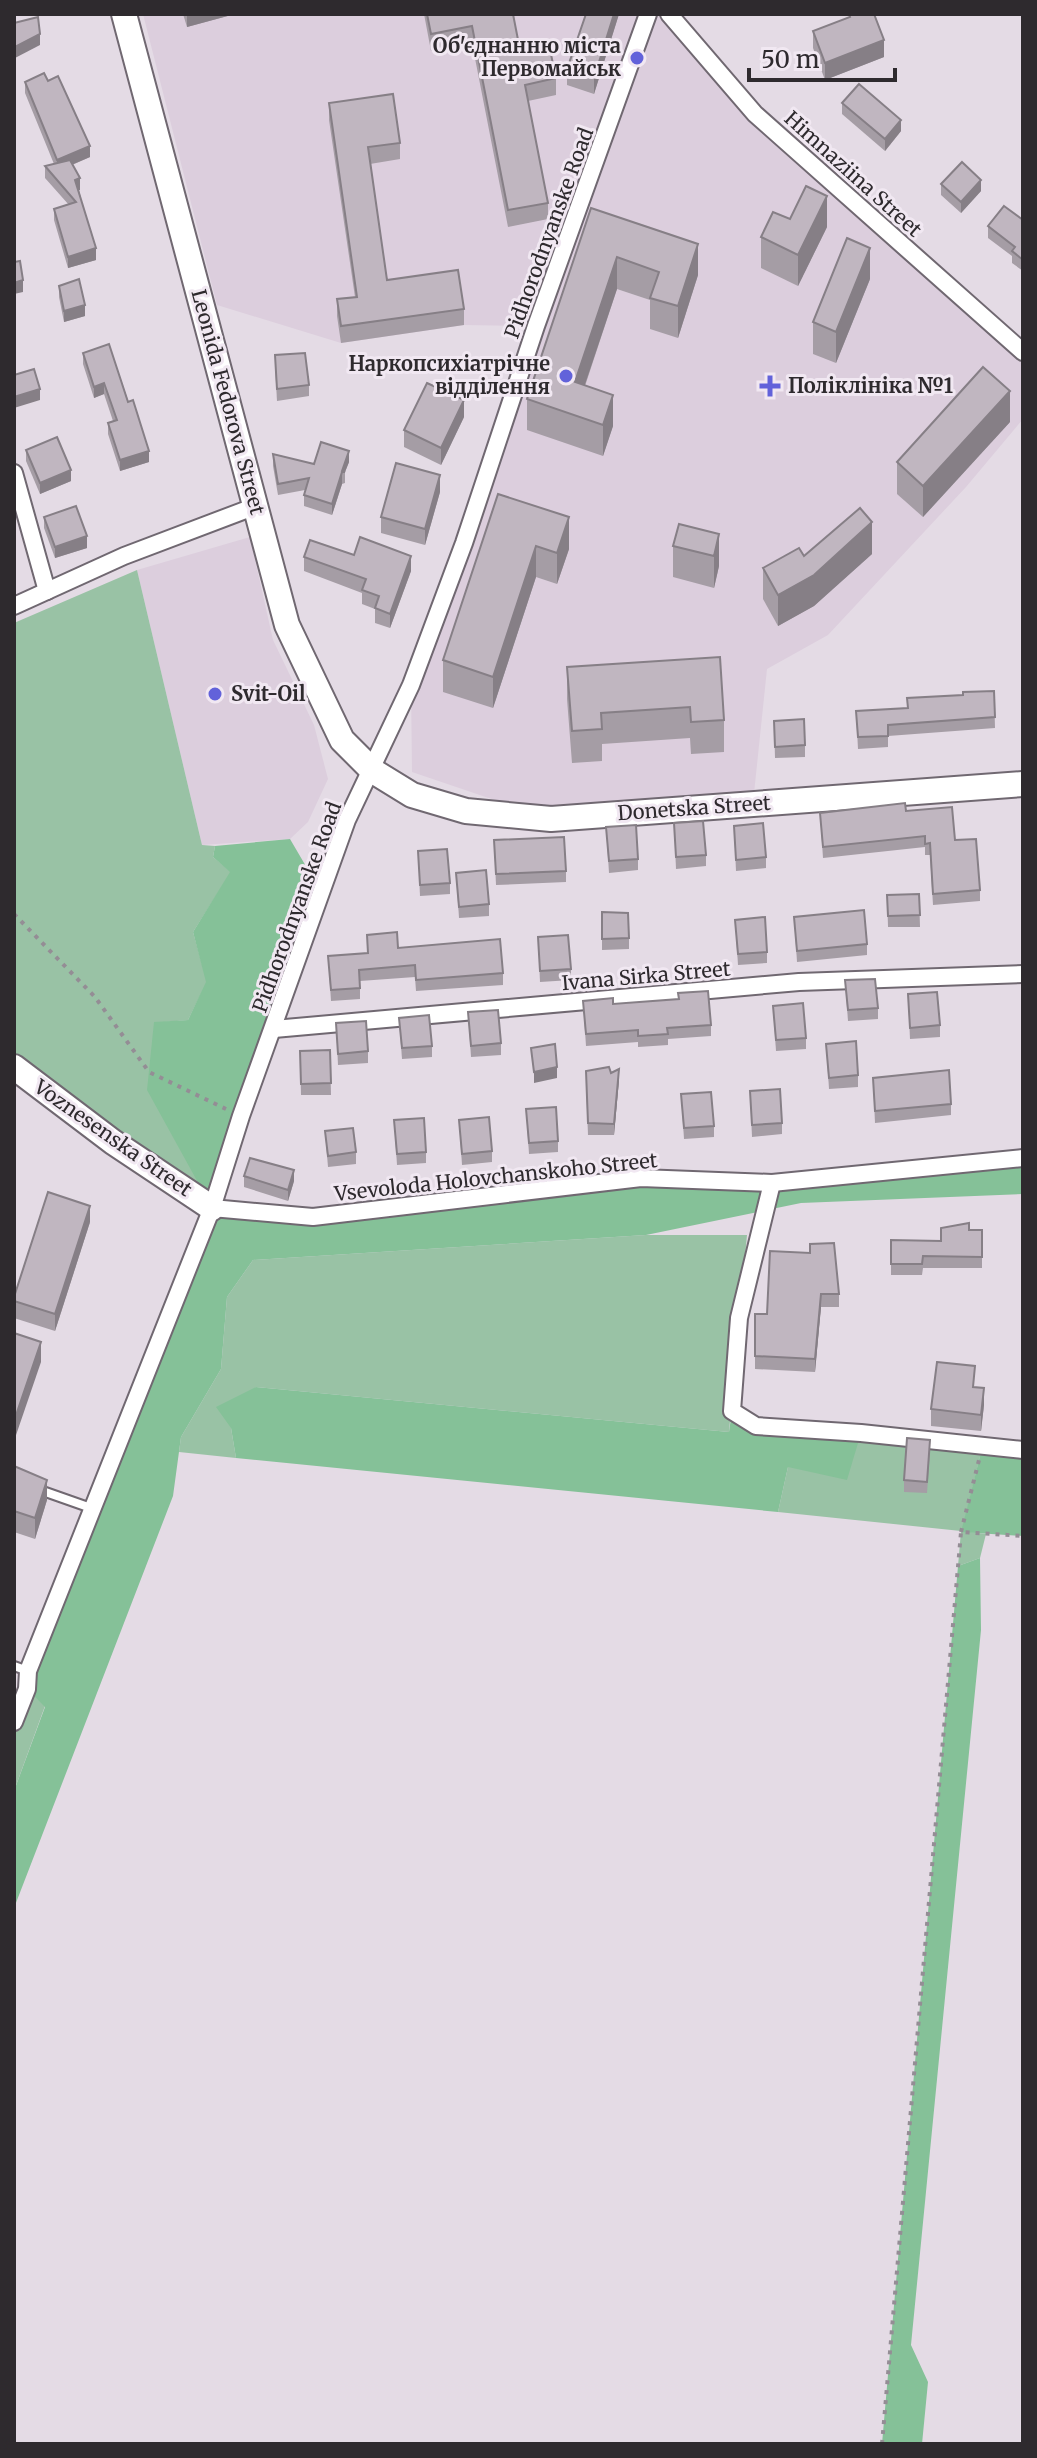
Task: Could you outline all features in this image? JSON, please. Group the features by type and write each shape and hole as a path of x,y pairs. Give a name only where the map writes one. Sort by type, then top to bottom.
{"street":[{"name":"Leonida Fedorova Street","path":"124,14 287,625 304,667 342,740 373,771"},
{"name":"Pidhorodnyanske Road","path":"14,1722 27,1689 21,1668 91,1508 212,1208 241,1116 347,820 373,771 411,685 464,543 536,326 648,14"},
{"name":"Himnaziina Street","path":"669,14 755,114 1023,352"},
{"path":"14,473 47,591"},
{"path":"14,606 124,556 256,506"},
{"name":"Donetska Street","path":"373,771 412,795 466,811 551,819 1023,784"},
{"name":"Ivana Sirka Street","path":"274,1029 799,982 1023,974"},
{"name":"Voznesenska Street","path":"14,1067 113,1142 212,1208"},
{"name":"Vsevoloda Holovchanskoho Street","path":"212,1208 313,1217 641,1178 772,1183 1023,1158"},
{"path":"772,1183 739,1318 732,1411 756,1426 1023,1450"}],"lane":[{"path":"27,1486 91,1508"}],"path":[{"path":"14,914 95,997 149,1072 241,1116"},
{"path":"882,2444 961,1532 983,1444"},
{"path":"961,1532 1023,1536"}],"shaded area":[{"name":"Поліклініка №1","path":"143,14 669,14 755,114 1023,352 1023,419 966,487 828,635 767,669 753,803 551,819 412,772 411,685 536,326 464,325 341,343 217,305"},
{"path":"250,537 273,640 314,725 328,779 308,822 290,839 202,845 137,570"}],"green space":[{"path":"137,570 202,845 215,846 213,857 231,872 193,932 207,982 188,1020 154,1023 212,1208 14,1067 14,623"},
{"path":"290,839 307,868 274,1029 212,1207 313,1217 641,1178 772,1183 1023,1158 1023,1194 801,1203 646,1235 253,1260 227,1297 221,1369 181,1437 173,1496 14,1908 14,1791 45,1707 27,1689 212,1208 147,1090 154,1022 188,1020 206,982 193,932 230,872 213,857 215,846"},
{"path":"646,1235 747,1235 729,1432 256,1387 231,1428 236,1458 179,1452 181,1437 221,1369 227,1297 253,1260"},
{"path":"256,1387 729,1432 732,1411 756,1426 861,1433 847,1480 788,1467 778,1512 236,1458 231,1428 216,1407"},
{"path":"861,1433 983,1444 962,1531 986,1534 980,1558 958,1566 961,1531 778,1512 788,1467"},
{"path":"983,1444 1023,1450 1023,1536 961,1532"},
{"path":"980,1558 981,1630 911,2345 928,2382 922,2444 882,2444 958,1566"},
{"path":"27,1689 45,1706 14,1791 14,1722"}],"building":[{"path":"427,14 513,14 520,50 549,45 556,78 525,85 548,203 508,210 472,26 431,34"},
{"path":"586,14 614,14 594,78 567,69"},
{"path":"849,14 874,14 884,40 825,63 813,31 850,17"},
{"path":"38,17 40,34 15,47 14,23"},
{"path":"44,73 48,81 58,76 90,146 57,160 25,82"},
{"path":"859,84 901,120 885,139 842,103"},
{"path":"393,94 400,143 368,147 387,280 458,270 464,309 341,326 337,299 357,297 329,103"},
{"path":"70,160 80,178 75,180 96,248 68,257 54,209 76,202 45,166"},
{"path":"962,162 981,180 961,202 941,184"},
{"path":"806,186 827,196 798,255 761,237 773,212 790,219"},
{"path":"1004,206 1023,220 1023,260 1012,251 1015,247 988,226"},
{"path":"591,208 698,244 678,306 650,298 659,272 617,257 575,382 613,395 603,425 527,399"},
{"path":"847,238 870,248 836,332 813,322"},
{"path":"20,261 23,280 14,283 14,262"},
{"path":"79,279 85,305 64,311 59,286"},
{"path":"109,344 128,402 133,400 149,451 120,460 108,423 117,420 104,383 94,387 83,353"},
{"path":"305,353 309,385 277,389 275,355"},
{"path":"983,367 1010,391 923,486 897,462"},
{"path":"34,369 40,389 14,397 14,375"},
{"path":"427,383 464,400 441,448 404,430"},
{"path":"57,437 71,470 40,483 26,450"},
{"path":"321,442 349,451 342,471 345,472 342,472 332,504 304,495 309,478 278,484 273,454 314,464"},
{"path":"396,463 440,475 425,529 381,517"},
{"path":"498,494 569,517 557,553 536,546 493,677 443,660"},
{"path":"76,506 87,536 55,547 44,517"},
{"path":"860,508 872,522 814,575 778,595 763,568 799,548 804,556"},
{"path":"679,524 719,534 714,556 673,546"},
{"path":"360,537 411,556 390,614 375,608 379,596 362,590 366,579 304,557 310,540 354,555"},
{"path":"720,657 724,720 691,722 690,707 601,713 602,729 572,731 567,667"},
{"path":"994,691 995,717 888,725 888,736 858,737 856,711 908,708 907,698"},
{"path":"804,719 805,745 775,747 774,721"},
{"path":"905,803 906,811 952,807 955,840 976,839 980,890 933,894 930,843 925,844 925,836 823,847 820,813"},
{"path":"703,821 706,855 676,857 674,823"},
{"path":"763,823 766,857 736,860 734,826"},
{"path":"636,825 638,859 609,861 606,827"},
{"path":"564,837 566,871 496,874 494,840"},
{"path":"447,849 450,883 420,885 418,851"},
{"path":"486,870 489,904 459,907 456,873"},
{"path":"919,894 920,915 888,916 887,895"},
{"path":"864,910 867,944 797,951 794,917"},
{"path":"602,912 628,913 629,938 602,939"},
{"path":"765,917 767,952 738,954 735,920"},
{"path":"397,932 398,948 500,939 503,973 416,980 415,965 359,970 360,988 331,990 328,956 368,953 367,935"},
{"path":"568,935 571,969 540,971 538,937"},
{"path":"875,979 878,1008 848,1010 845,980"},
{"path":"708,991 711,1025 667,1028 668,1034 638,1036 638,1030 586,1034 583,1001 613,998 613,1004 679,999 678,993"},
{"path":"937,992 940,1025 910,1028 908,994"},
{"path":"803,1003 806,1038 776,1040 773,1006"},
{"path":"498,1010 501,1043 471,1046 468,1012"},
{"path":"429,1015 432,1046 402,1048 399,1018"},
{"path":"366,1021 368,1051 338,1054 336,1023"},
{"path":"856,1041 858,1075 829,1078 826,1044"},
{"path":"555,1044 557,1067 534,1072 531,1048"},
{"path":"330,1050 331,1083 301,1084 300,1051"},
{"path":"609,1067 611,1073 619,1069 614,1124 588,1123 586,1071"},
{"path":"949,1070 951,1104 875,1111 873,1078"},
{"path":"780,1089 782,1123 752,1125 750,1091"},
{"path":"711,1092 714,1126 684,1128 681,1094"},
{"path":"556,1107 558,1141 529,1143 526,1109"},
{"path":"489,1117 492,1151 462,1154 459,1120"},
{"path":"424,1118 426,1152 397,1154 394,1120"},
{"path":"353,1128 356,1152 328,1156 325,1131"},
{"path":"250,1158 294,1170 288,1190 244,1176"},
{"path":"48,1192 90,1206 55,1314 14,1301"},
{"path":"969,1223 969,1230 982,1230 982,1257 923,1256 922,1264 891,1264 891,1240 941,1241 941,1228"},
{"path":"834,1243 839,1294 821,1294 815,1359 755,1356 755,1314 767,1314 770,1251 810,1253 810,1244"},
{"path":"14,1333 41,1342 14,1421"},
{"path":"937,1362 975,1366 973,1387 984,1388 981,1415 931,1409"},
{"path":"907,1438 930,1440 927,1482 904,1480"},
{"path":"14,1466 47,1480 35,1518 14,1511"}],"place":[{"name":"Об'єднанню міста Первомайськ","path":"637,58"},
{"name":"Наркопсихіатрічне відділення","path":"566,376"},
{"name":"Поліклініка №1","path":"770,386"},
{"name":"Svit-Oil","path":"215,694"}]}
